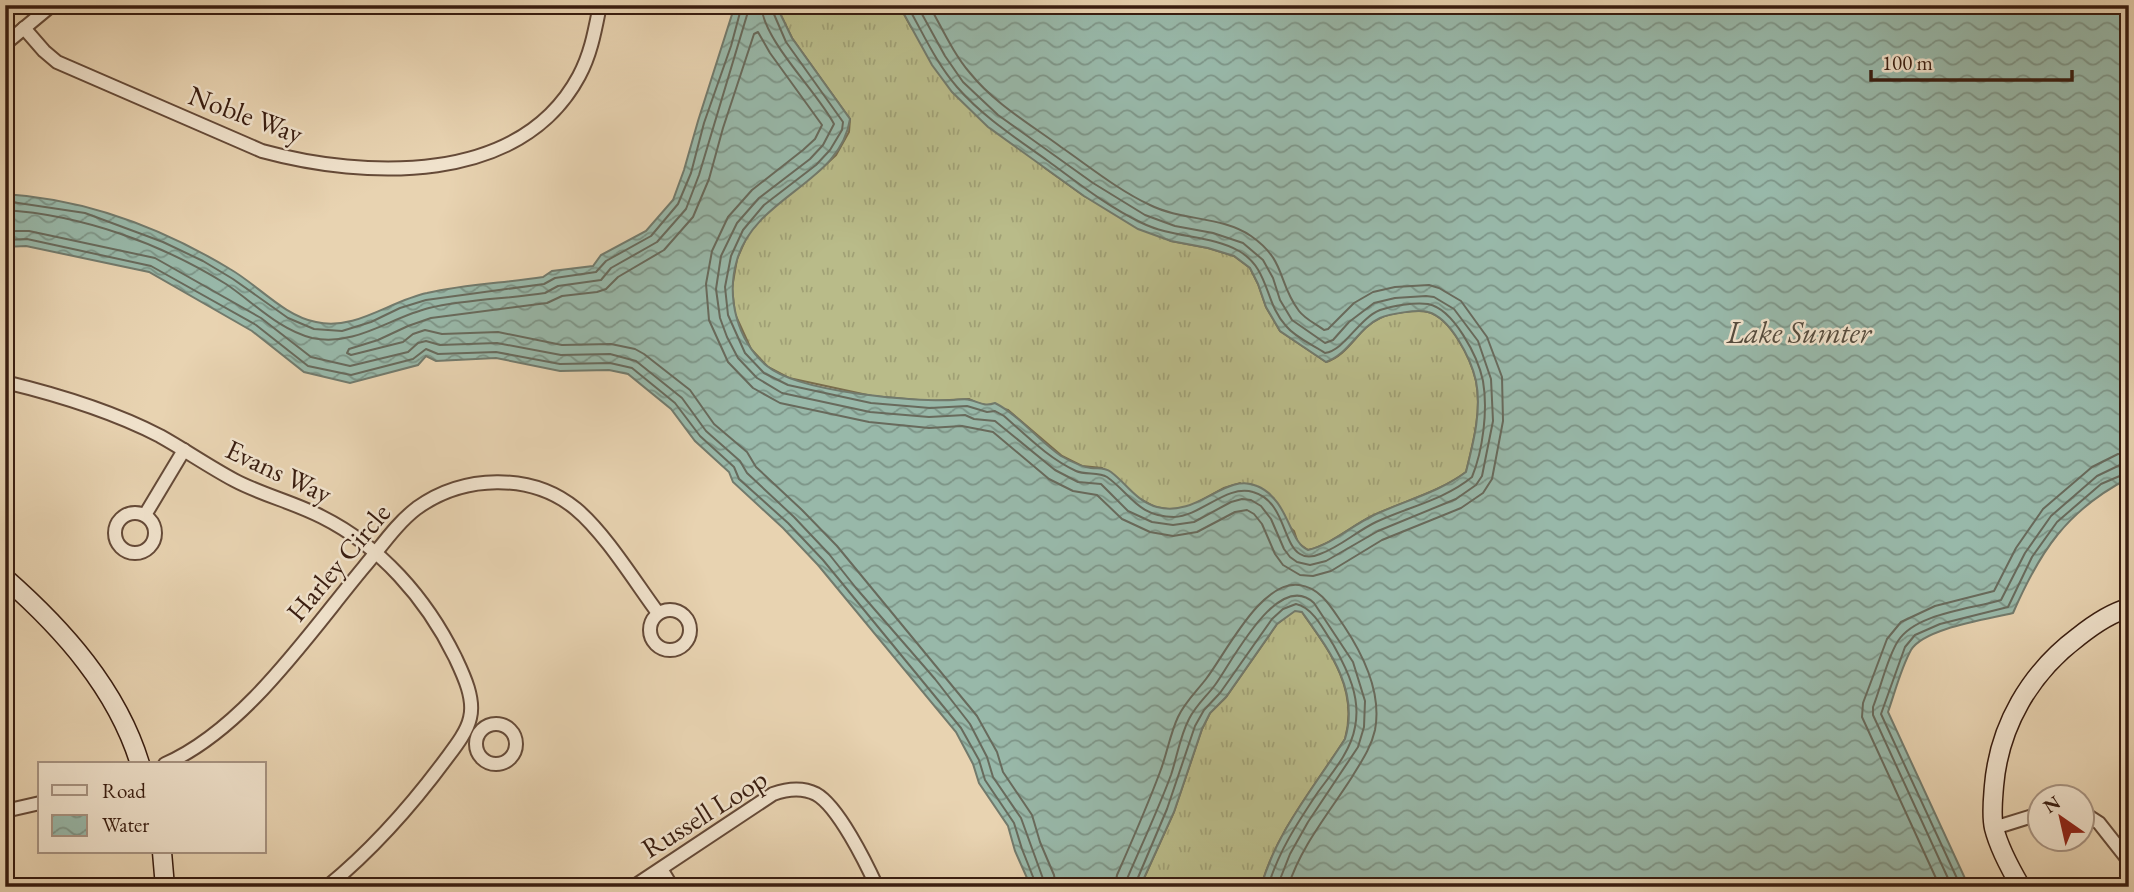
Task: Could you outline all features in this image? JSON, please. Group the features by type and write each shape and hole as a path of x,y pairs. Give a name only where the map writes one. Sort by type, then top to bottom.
{"street":[{"path":"5,44 52,5"},
{"name":"Noble Way","path":"24,28 57,62 262,151 289,159 338,166 405,168 470,159 492,152 515,142 546,120 579,77 594,36 600,5"},
{"name":"Evans Way","path":"5,382 62,397 134,423 234,480 296,505 343,528 407,584 433,618 448,643 468,690 472,731 372,846 327,887"},
{"path":"145,515 184,450"},
{"name":"Harley Circle","path":"169,762 196,748 229,722 410,515 433,498 452,489 491,481 530,486 560,498 586,518 658,613"},
{"path":"8,585 54,623 96,677 123,723 139,762"},
{"path":"2021,887 1994,828 1996,768 2006,730 2021,698 2041,669 2095,623 2129,608"},
{"name":"Russell Loop","path":"633,887 773,794 798,789 817,794 831,808 855,844 877,887"},
{"path":"5,811 38,803"},
{"path":"1994,828 2025,818"},
{"path":"2096,821 2129,861"},
{"path":"162,854 165,887"},
{"path":"661,869 672,887"}],"green space":[{"path":"776,5 899,5 911,27 1045,168 1084,196 1171,241 1234,256 1250,268 1266,307 1280,331 1326,362 1341,354 1372,322 1380,318 1418,311 1436,316 1459,340 1476,381 1477,415 1466,472 1444,486 1372,516 1333,540 1308,550 1298,543 1294,531 1240,483 1224,488 1191,506 1174,510 1155,507 1138,498 1102,468 1082,466 1062,456 1008,410 969,399 930,401 872,396 789,378 768,367 751,349 735,314 732,288 737,259 748,234 769,210 836,155 849,132 850,119 792,38"},
{"path":"1295,610 1302,612 1339,671 1348,703 1345,739 1286,828 1261,887 1140,887 1174,812 1210,713 1226,697 1277,624"}],"water":[{"name":"Lake Sumter","path":"735,5 776,5 792,38 850,119 843,141 831,159 761,220 747,238 737,260 733,289 737,318 748,344 767,366 804,383 857,394 912,399 966,399 985,404 995,403 1061,456 1083,466 1108,470 1137,496 1157,507 1172,509 1185,506 1234,485 1245,483 1257,486 1276,500 1297,539 1308,550 1333,540 1372,516 1444,486 1466,472 1476,427 1478,392 1470,362 1459,340 1444,322 1428,312 1390,315 1372,322 1341,353 1326,362 1280,331 1266,307 1250,268 1234,256 1171,241 1138,229 1084,196 988,127 952,92 932,65 899,5 2129,5 2129,478 2089,504 2058,534 2034,570 2013,613 1943,630 1918,642 1904,664 1888,712 1969,887 1261,887 1286,828 1345,739 1349,721 1345,687 1339,671 1302,612 1295,611 1277,624 1226,697 1210,713 1174,812 1140,887 1031,887 1015,851 1008,826 979,783 973,764 956,732 818,565 733,482 729,472 695,441 671,409 628,374 609,370 560,371 496,358 436,361 426,356 418,365 350,383 304,372 252,331 149,272 26,246 5,247 5,194 64,202 122,218 177,241 230,269 282,307 304,319 331,324 359,319 427,293 543,277 552,271 593,266 601,255 646,231 673,200"}]}
